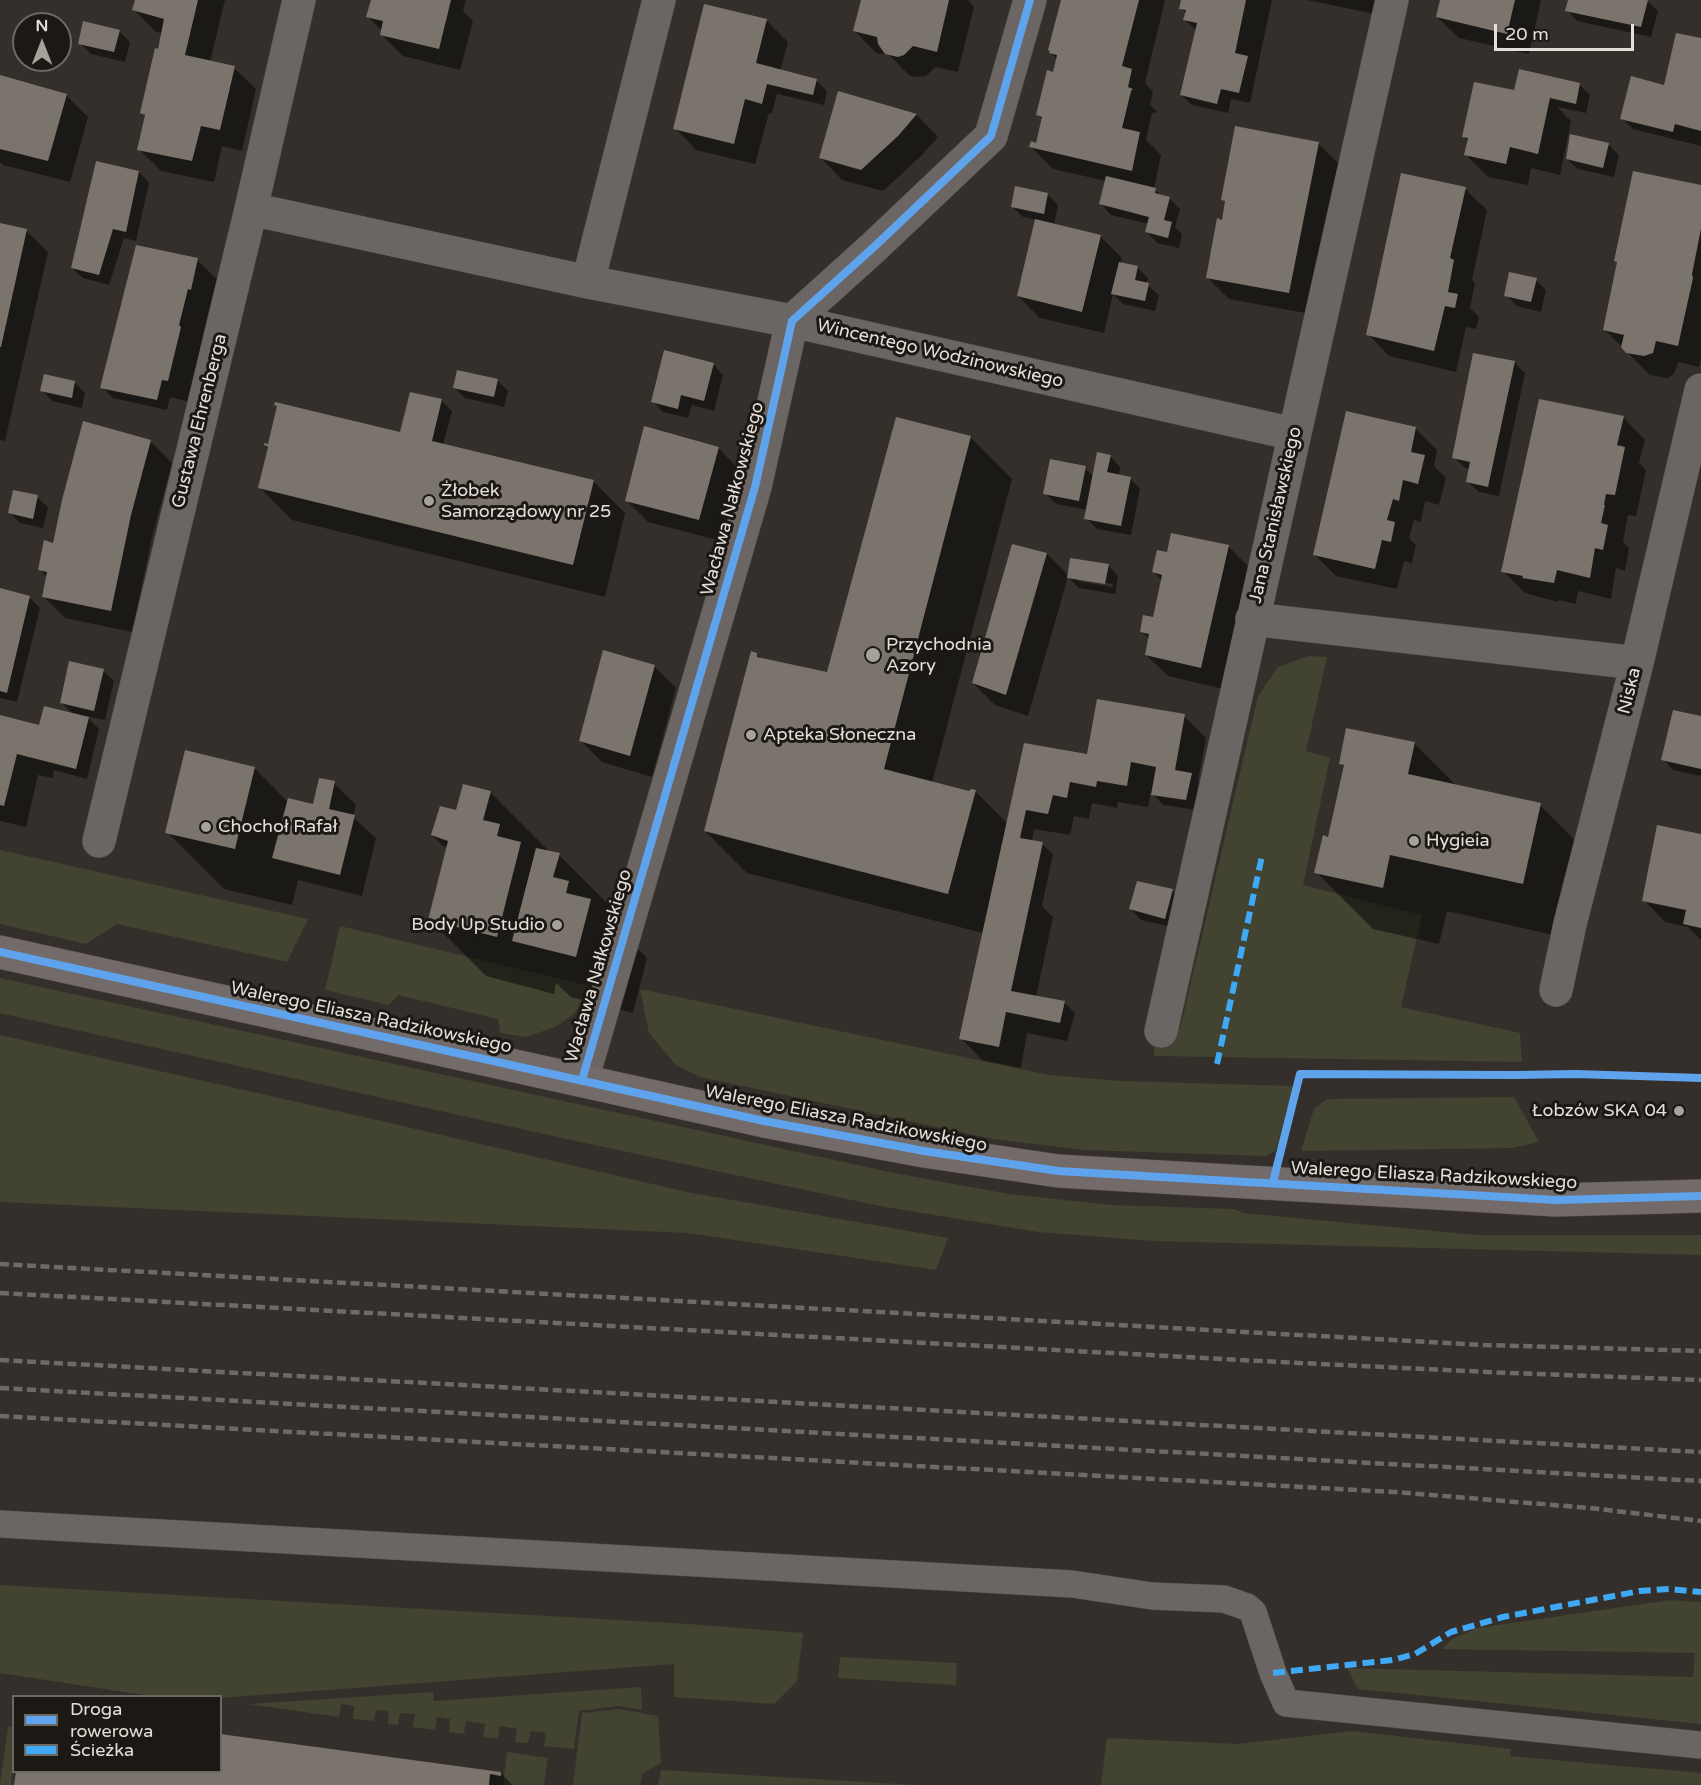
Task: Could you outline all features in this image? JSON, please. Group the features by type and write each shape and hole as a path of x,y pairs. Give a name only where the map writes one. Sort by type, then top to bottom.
{"street":[{"name":"Gustawa Ehrenberga","path":"99,841 299,0"},
{"path":"588,282 659,0"},
{"path":"792,321 991,136 1030,0"},
{"name":"Jana Stanisławskiego","path":"1161,1031 1392,0"},
{"name":"Wincentego Wodzinowskiego","path":"251,209 588,282 792,321 1294,434"},
{"name":"Wacława Nałkowskiego","path":"582,1080 755,488 792,321"},
{"name":"Niska","path":"1556,990 1570,924 1637,663 1701,390"},
{"path":"1252,619 1637,663"},
{"name":"Walerego Eliasza Radzikowskiego","path":"0,952 764,1121 924,1151 1058,1171 1556,1200 1701,1196"}],"lane":[{"path":"0,1524 1060,1583 1152,1596 1218,1598 1237,1602 1252,1612 1273,1673 1286,1702 1701,1745"}],"green space":[{"path":"1308,656 1327,657 1306,751 1330,758 1303,885 1422,915 1401,1007 1520,1033 1522,1062 1154,1056 1155,1037 1180,1029 1258,696 1278,667"},
{"path":"0,850 308,919 287,962 117,924 86,944 0,924"},
{"path":"340,926 589,986 575,1013 557,1026 527,1037 500,1033 498,1019 398,995 389,1005 325,990"},
{"path":"0,978 894,1173 1009,1194 1112,1205 1234,1209 1243,1213 1477,1235 1701,1235 1701,1255 1155,1241 1038,1232 880,1206 0,1013"},
{"path":"640,989 1049,1075 1122,1081 1293,1086 1276,1150 1266,1156 1084,1150 993,1139 700,1077 676,1065 649,1033"},
{"path":"0,1035 687,1192 948,1238 936,1270 688,1233 0,1202"},
{"path":"1514,1097 1539,1142 1512,1148 1301,1151 1314,1109 1327,1099"},
{"path":"0,1585 689,1624 803,1633 797,1681 774,1704 674,1697 674,1664 222,1698 222,1695 143,1695 0,1673"},
{"path":"1670,1600 1701,1602 1701,1724 1358,1689 1347,1668 1693,1677 1695,1653 1442,1649 1452,1639 1477,1628"},
{"path":"840,1657 957,1663 956,1685 838,1678"},
{"path":"641,1687 642,1710 619,1706 579,1711 574,1749 544,1746 546,1733 531,1731 528,1743 515,1742 517,1729 500,1726 498,1739 483,1737 485,1724 466,1721 464,1734 449,1732 450,1719 437,1717 435,1730 413,1727 415,1714 400,1713 398,1725 388,1724 389,1711 376,1710 374,1721 353,1719 354,1706 341,1704 339,1717 249,1704 433,1692 434,1701"},
{"path":"619,1709 658,1716 661,1763 642,1774 640,1785 573,1785 582,1713"},
{"path":"8,1726 12,1727 11,1785 0,1785"},
{"path":"1352,1731 1511,1749 1510,1756 1701,1773 1701,1785 1101,1785 1107,1738 1238,1744"},
{"path":"507,1752 548,1758 544,1785 503,1785"},
{"path":"661,1770 916,1785 658,1785"}],"building":[{"path":"135,0 198,0 185,55 235,66 220,130 201,126 192,161 137,150 145,115 140,113 164,19 132,10"},
{"path":"371,0 451,0 439,49 380,35 383,21 366,17"},
{"path":"861,0 949,0 937,52 913,46 904,55 898,57 885,54 878,44 877,37 853,31"},
{"path":"1061,0 1139,0 1122,66 1132,69 1128,87 1133,89 1122,128 1140,132 1132,171 1029,147 1031,141 1036,143 1042,117 1036,115 1047,70 1053,72 1057,55 1049,53 1048,50"},
{"path":"1181,0 1246,0 1235,53 1248,56 1239,93 1221,89 1217,104 1180,95 1197,23 1183,20 1186,10 1179,9"},
{"path":"1440,0 1515,0 1507,34 1436,17"},
{"path":"1568,0 1648,0 1641,27 1565,11"},
{"path":"704,4 767,19 756,63 817,79 813,95 767,84 762,104 745,99 734,144 673,129"},
{"path":"83,21 120,30 114,52 78,44"},
{"path":"1676,33 1701,38 1701,131 1675,124 1673,132 1620,119 1631,76 1664,85"},
{"path":"1519,69 1580,83 1576,104 1550,98 1538,154 1510,147 1506,164 1464,155 1468,138 1462,137 1474,82 1514,90"},
{"path":"0,75 67,94 48,161 0,149"},
{"path":"838,91 917,114 898,136 861,170 819,158"},
{"path":"1235,126 1319,142 1289,293 1206,278 1217,218 1222,220 1225,201 1221,200"},
{"path":"1570,134 1609,143 1603,168 1566,159"},
{"path":"96,161 139,171 126,232 113,229 99,275 71,268"},
{"path":"1633,171 1701,185 1701,229 1678,346 1656,341 1653,353 1644,356 1626,353 1621,347 1624,335 1603,330 1617,262 1614,261"},
{"path":"1401,173 1466,187 1450,258 1454,260 1448,292 1458,294 1455,308 1445,306 1434,351 1366,335"},
{"path":"1106,176 1156,188 1155,193 1170,197 1164,220 1172,222 1168,238 1145,232 1149,217 1099,204"},
{"path":"1015,186 1048,193 1044,214 1011,207"},
{"path":"1035,219 1101,235 1082,312 1017,296"},
{"path":"0,223 27,229 1,347 0,347"},
{"path":"136,245 198,258 191,290 188,289 179,325 181,327 168,381 162,380 157,400 100,388"},
{"path":"1119,262 1138,266 1135,280 1149,283 1145,301 1111,294"},
{"path":"1509,272 1537,278 1531,302 1504,296"},
{"path":"664,350 714,363 704,401 681,395 678,409 651,402"},
{"path":"1473,353 1515,361 1488,487 1466,482 1470,462 1452,458"},
{"path":"457,370 498,379 494,397 453,388"},
{"path":"44,374 75,381 72,398 40,391"},
{"path":"410,392 442,399 432,441 594,480 573,565 258,488 268,447 264,443 268,444 277,406 274,405 275,402 400,432"},
{"path":"1539,399 1624,416 1617,445 1625,447 1615,495 1606,494 1601,523 1608,525 1603,550 1595,548 1590,578 1557,570 1554,583 1501,572"},
{"path":"1346,411 1416,427 1411,452 1425,455 1418,484 1403,480 1399,501 1393,499 1387,520 1395,522 1391,542 1382,540 1375,569 1313,555"},
{"name":"Przychodnia Azory","path":"896,417 971,436 884,769 969,791 976,790 948,894 704,831 751,651 757,653 757,657 827,672"},
{"path":"83,421 151,440 131,515 111,611 42,597 47,572 38,570 44,540 53,543"},
{"path":"644,426 719,447 699,520 625,501"},
{"path":"1097,452 1111,455 1107,472 1131,477 1121,526 1084,519"},
{"path":"1050,459 1086,466 1079,501 1043,494"},
{"path":"13,490 38,495 33,519 8,513"},
{"path":"1171,533 1229,545 1201,668 1145,655 1149,634 1140,632 1143,615 1153,617 1162,575 1152,572 1157,550 1167,552"},
{"path":"1012,544 1047,553 1006,695 972,683"},
{"path":"1070,558 1109,564 1105,584 1067,578"},
{"path":"0,588 30,596 7,693 0,691"},
{"path":"603,650 655,665 630,756 579,741"},
{"path":"69,661 104,669 94,711 60,703"},
{"path":"1097,699 1185,714 1175,770 1192,773 1186,800 1151,795 1156,767 1131,762 1127,786 1097,781 1096,787 1070,782 1067,798 1053,795 1048,814 1026,810 1020,838 1043,842 1011,991 1065,1001 1060,1023 1006,1012 999,1047 959,1039 1024,743 1087,754"},
{"path":"44,706 89,717 76,769 17,754 4,806 0,805 0,715 39,725"},
{"path":"1673,710 1701,716 1701,769 1661,760"},
{"path":"1346,728 1415,742 1408,774 1541,803 1523,884 1390,855 1383,888 1314,873 1323,835 1328,837 1344,765 1339,764"},
{"path":"185,750 255,767 235,849 165,833"},
{"path":"319,778 335,781 329,809 355,815 340,875 272,858 288,798 313,804"},
{"path":"463,784 491,791 483,820 500,824 497,836 521,842 497,937 428,920 448,841 431,835 440,806 456,810"},
{"path":"1657,825 1701,834 1701,928 1683,924 1686,910 1642,901"},
{"path":"536,848 560,853 553,877 569,881 566,893 591,899 576,957 512,941"},
{"path":"1137,881 1173,889 1165,919 1129,909"},
{"path":"222,1734 501,1772 501,1776 490,1774 489,1785 14,1785 16,1773 222,1773"}],"railway":[{"path":"0,1264 1484,1345 1701,1351"},
{"path":"0,1293 1279,1362 1701,1380"},
{"path":"0,1360 1701,1452"},
{"path":"0,1388 1701,1481"},
{"path":"0,1416 1395,1492 1590,1508 1701,1521"}],"marked path":[{"path":"1217,1064 1262,856"},
{"path":"1273,1673 1393,1660 1415,1654 1451,1632 1503,1617 1640,1591 1669,1589 1701,1592"}],"cycle path":[{"path":"582,1080 755,487 792,321 991,136 1030,0"},
{"path":"0,952 764,1121 924,1151 1058,1171 1556,1200 1701,1196"},
{"path":"1273,1182 1300,1074 1576,1074 1701,1078"}],"place":[{"name":"Żłobek Samorządowy nr 25","path":"429,501"},
{"name":"Przychodnia Azory","path":"873,655"},
{"name":"Apteka Słoneczna","path":"751,735"},
{"name":"Chochoł Rafał","path":"206,827"},
{"name":"Hygieia","path":"1414,841"},
{"name":"Body Up Studio","path":"557,925"},
{"name":"Łobzów SKA 04","path":"1679,1111"}]}
